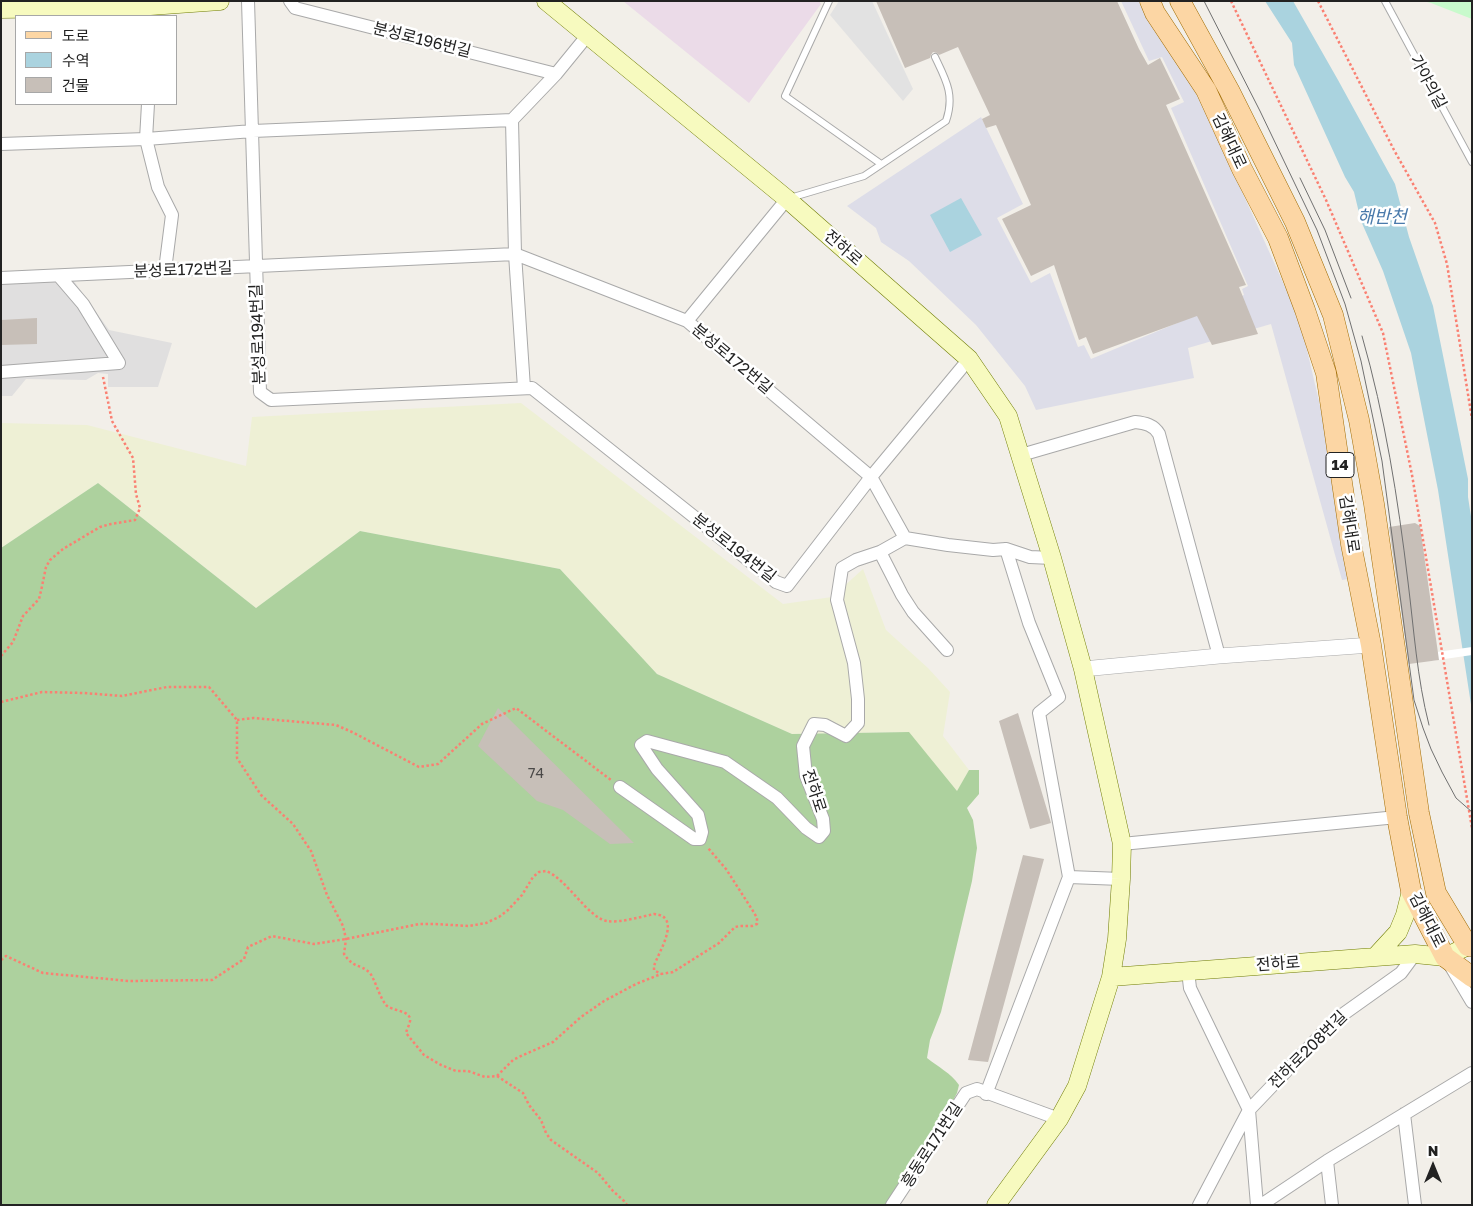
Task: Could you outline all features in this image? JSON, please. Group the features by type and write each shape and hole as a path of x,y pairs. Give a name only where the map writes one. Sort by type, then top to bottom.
{"main road":[{"path":"1,9 136,12 220,1"},
{"name":"전하로","path":"546,1 787,199 969,359 1008,416 1052,558 1083,669 1122,844 1117,939 1111,977 1076,1086 1059,1119 996,1205"},
{"name":"김해대로","path":"1150,1 1155,12 1206,90 1242,169 1278,238 1326,373 1352,544 1371,645 1397,817 1411,891 1446,956"},
{"name":"김해대로","path":"1180,1 1229,90 1294,222 1333,315 1359,420 1420,812 1436,893 1470,946"},
{"path":"1375,958 1398,932 1405,916 1411,891"},
{"path":"1446,956 1470,946"},
{"name":"전하로","path":"1111,977 1415,954 1446,956"},
{"name":"14","path":"1446,956 1472,977"}],"street":[{"name":"분성로194번길","path":"248,1 260,392 271,400 532,388 776,582 787,586 871,477 969,359"},
{"name":"분성로196번길","path":"290,1 295,8 556,74"},
{"path":"1,144 146,139 253,130 512,120 556,74 587,36"},
{"path":"148,105 146,139 158,187 172,215 165,270"},
{"path":"512,120 515,254 524,388"},
{"path":"687,321 787,199"},
{"name":"분성로172번길","path":"1,278 515,254 687,321 871,477"},
{"path":"1,372 119,363 83,304 59,276"},
{"path":"1020,455 1135,422 1149,425 1156,429 1160,434 1219,656"},
{"path":"871,477 905,538 993,550 1006,549 1030,557 1052,558"},
{"name":"전하로","path":"700,839 702,832 698,815 657,769 641,745 647,741 725,762 777,798 806,828 819,837 824,832 823,819 806,776 803,746 814,724 825,725 846,736 858,723 858,699 854,662 837,600 842,568 856,560 880,552 905,538"},
{"path":"986,1094 1069,877 1039,713 1058,697 1029,623 1006,549"},
{"path":"880,552 913,612 947,650"},
{"path":"1083,669 1219,656 1371,645"},
{"path":"620,787 694,839 700,839"},
{"path":"1122,844 1397,817"},
{"path":"1069,877 1121,879"},
{"name":"전하로208번길","path":"1199,1205 1249,1110 1335,1020 1401,973 1415,954"},
{"path":"1446,956 1472,1002"},
{"path":"1188,971 1190,988 1249,1110 1259,1205 1472,1073"},
{"name":"흥동로171번길","path":"892,1205 966,1093 977,1089 986,1094 1059,1119"},
{"path":"1404,1114 1415,1205"},
{"path":"1328,1161 1332,1205"}],"lane":[{"path":"829,1 786,96 881,164"},
{"name":"가야의길","path":"1385,1 1472,162"},
{"path":"787,199 864,176 946,121 950,108 950,92 943,72 934,56"}],"path":[{"path":"1231,1 1326,200 1382,333 1412,475 1472,828"},
{"path":"1318,1 1394,150 1435,223 1447,264 1472,419"},
{"path":"1,656 14,642 23,616 39,599 46,567 50,560 100,527 135,520 140,508 136,494 133,458 112,421 100,364"},
{"path":"1,702 42,692 122,696 167,687 209,687 237,720 236,758 262,795 292,824 310,851 327,895 343,926 346,939 344,954 349,962 370,972 387,1006 407,1014 410,1022 406,1033 424,1055 441,1065 456,1071 468,1071 484,1077 497,1076 523,1093 529,1105 541,1120 551,1140 598,1173 627,1205"},
{"path":"237,720 253,718 336,725 419,767 438,764 482,724 516,708 620,787"},
{"path":"497,1076 513,1060 553,1042 589,1011 604,1001 636,984 661,974 672,972 719,943 735,927 754,926 757,922 753,911 726,869 700,839"},
{"path":"1,960 6,956 43,973 129,980 212,980 244,959 248,946 272,936 314,944 419,924 469,926 486,923 499,917 517,902 533,877 539,872 546,871 558,878 590,911 602,919 615,921 654,914 659,914 663,917 667,923 668,930 654,966 654,970 661,974"}],"shaded area":[{"path":"623,1 819,1 821,4 749,103"},
{"path":"839,1 872,1 913,89 903,101 830,15"},
{"path":"1121,1 1156,1 1300,320 1360,577 1342,580 1271,324 1188,348 1194,378 1036,410 1025,386 976,325 909,261 881,242 876,228 847,206 981,117 1023,204 997,218 1031,283 1050,273 1078,347 1084,345 1091,359 1244,295 1242,289 1248,286 1171,108 1184,102 1162,57 1149,61"},
{"path":"66,270 109,330 172,343 158,387 108,387 108,374 98,373 86,380 26,379 12,396 1,396 1,273"}],"green space":[{"path":"1423,1 1472,1 1472,19 1431,3"},
{"path":"521,403 783,604 832,597 863,569 886,630 928,668 950,692 943,736 969,770 957,792 908,732 792,734 657,674 560,569 360,531 256,608 98,483 1,548 1,423 87,425 246,466 252,417"},
{"path":"98,483 256,608 360,531 560,569 657,674 792,734 909,732 957,791 969,770 979,770 979,794 967,808 973,820 977,848 972,881 941,1012 930,1040 927,1058 959,1085 948,1110 887,1205 1,1205 1,548"}],"water":[{"name":"해반천","path":"1265,1 1293,1 1338,80 1395,184 1409,237 1433,306 1468,479 1468,497 1472,523 1472,711 1438,490 1411,353 1383,271 1361,221 1354,192 1345,177 1294,65 1292,43"},
{"path":"961,198 982,235 950,252 930,215"}],"pier":[{"path":"1472,647 1472,655 1431,661 1430,653"}],"building":[{"path":"876,1 1117,1 1148,65 1160,58 1180,99 1166,105 1246,285 1239,287 1258,334 1212,345 1197,316 1093,354 1086,337 1079,340 1054,265 1031,276 1002,219 1031,205 996,125 986,128 982,119 990,115 958,47 939,55 933,52 930,58 905,68"},
{"path":"37,318 37,344 1,345 1,320"},
{"path":"1415,523 1420,526 1439,660 1409,664 1389,527"},
{"path":"498,708 634,843 610,844 563,810 537,801 478,746"},
{"path":"1018,713 1051,823 1030,829 999,721"},
{"path":"1023,855 1044,859 988,1062 968,1060"}],"tram line":[{"path":"1204,1 1260,111 1317,230 1345,304 1361,361 1382,461 1414,700 1431,749 1442,772 1456,798 1472,812"},
{"path":"1300,178 1325,230 1351,298"},
{"path":"1362,336 1390,458 1419,672 1429,725"}]}
